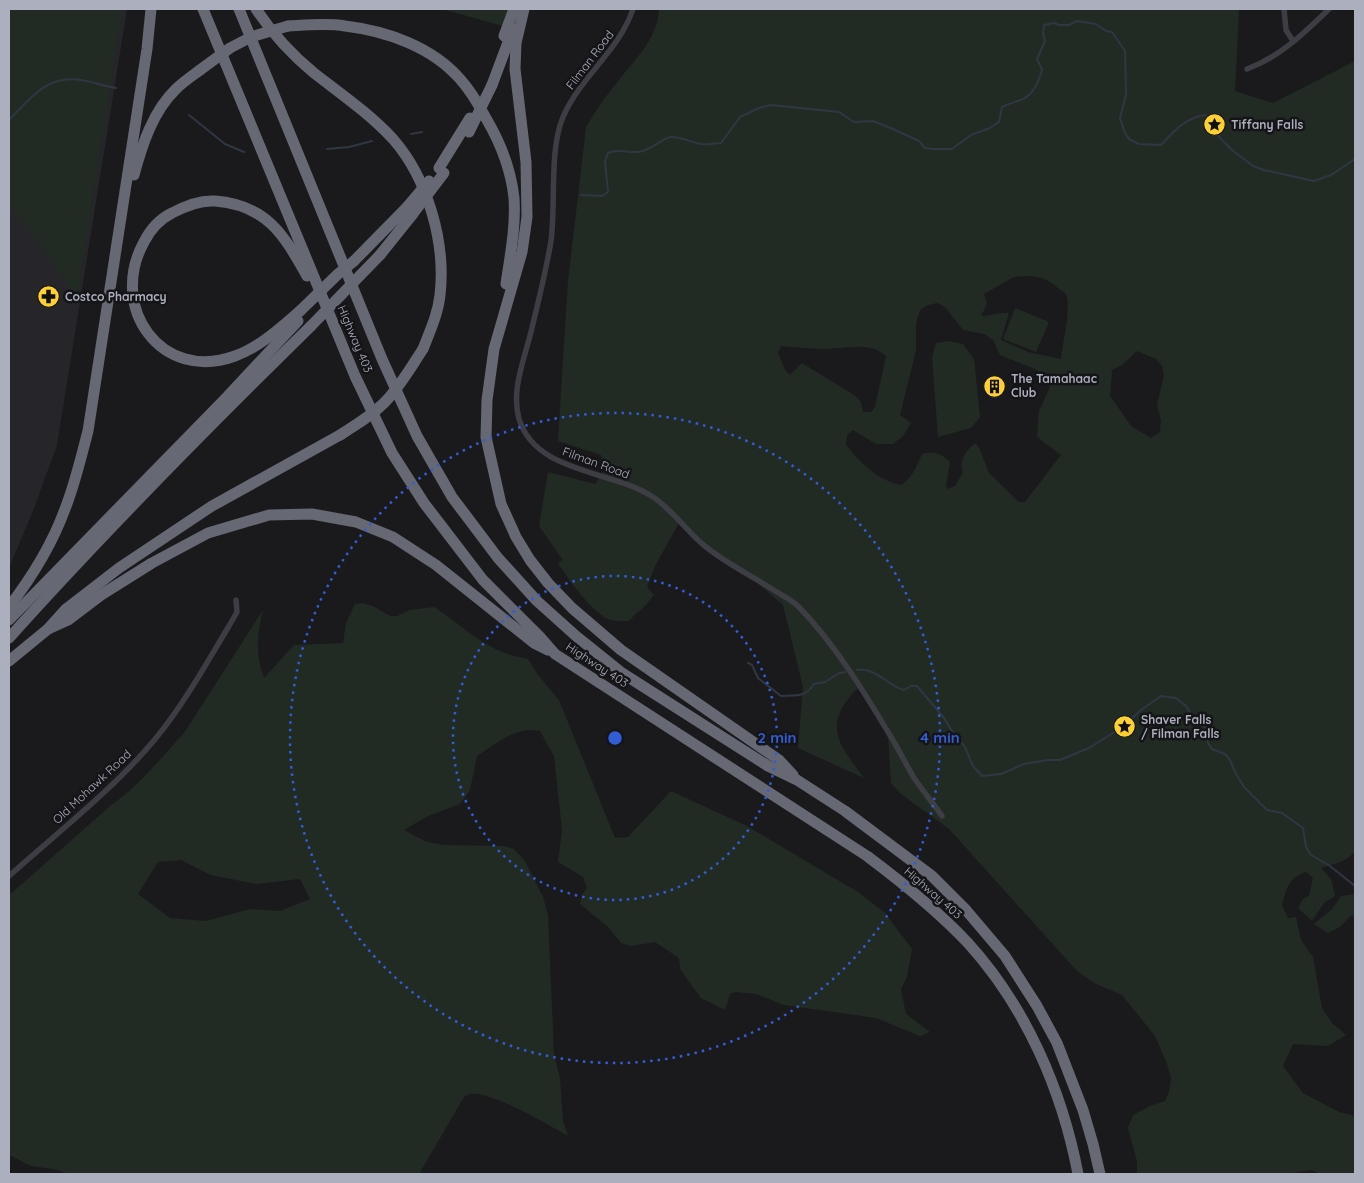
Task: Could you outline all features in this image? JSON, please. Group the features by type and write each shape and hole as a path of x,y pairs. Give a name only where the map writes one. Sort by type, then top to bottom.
{"highway":[{"path":"9,607 24,588 53,538 65,510 88,431 152,9"},
{"name":"Highway 403","path":"203,9 355,376 392,453 424,503 483,580 556,654 867,856 909,887 946,921 987,965 1004,989 1040,1052 1067,1128 1078,1174"},
{"name":"Highway 403","path":"240,9 382,359 417,436 452,497 498,558 538,601 576,636 622,673 768,766 797,780 845,810 932,876 966,910 1005,956 1038,1006 1057,1043 1083,1110 1100,1174"},
{"path":"9,660 48,628 66,609 119,568 212,506 340,436 369,416 384,403 409,371 433,325 440,295 440,250 430,202 411,164 393,140 348,98 314,73 292,53 271,30 256,9"},
{"path":"442,170 490,82 514,9"},
{"path":"522,9 516,43 515,69 526,162 527,217 522,252 494,349 487,400 486,437 501,504 516,537 530,560 548,583 572,608 621,650 779,760 797,780"},
{"path":"9,638 77,562 137,500 380,255 469,132 522,9"},
{"path":"121,214 140,151 156,114 176,89 230,48 251,36 288,26 344,25 391,36 408,42 442,62 459,77 470,91 501,146 514,196 511,252 501,324"},
{"path":"302,313 258,344 234,356 207,362 184,359 168,352 152,339 143,327 132,296 132,275 136,257 148,234 165,217 183,206 209,200 230,202 256,212 277,228 289,243 313,288 325,304"},
{"path":"9,620 217,407 338,274 354,261 372,241 410,211"},
{"path":"48,628 68,620 101,595 152,563 208,533 269,515 312,514 356,522 393,538 436,564 534,643 556,654"}],"street":[{"name":"Filman Road","path":"634,9 627,26 571,102 562,118 557,137 551,241 532,330 516,387 516,401 524,430 545,454 560,462 651,495 668,508 705,546 796,604 826,640 862,689 914,778 942,816"},
{"path":"1284,9 1286,30 1293,41"},
{"path":"1247,69 1276,55 1329,9"},
{"name":"Old Mohawk Road","path":"9,876 125,773 156,738 176,711 229,626 237,612 236,600"}],"shaded area":[{"path":"9,9 127,9 57,445 33,511 9,568"},
{"path":"9,9 122,9 77,298 9,204"},
{"path":"442,9 509,9 503,26"},
{"path":"659,9 1239,9 1235,91 1273,103 1355,61 1355,851 1344,860 1321,868 1331,879 1335,896 1324,903 1312,921 1298,908 1303,899 1309,896 1313,878 1306,872 1295,877 1289,884 1282,905 1288,918 1296,917 1301,940 1313,957 1322,1008 1332,1023 1346,1035 1328,1046 1293,1044 1283,1066 1303,1093 1339,1112 1355,1116 1355,1174 1320,1174 1312,1170 1293,1174 1137,1174 1137,1161 1128,1128 1133,1115 1165,1101 1169,1092 1171,1078 1155,1036 1122,995 1096,984 1077,971 949,829 901,794 891,783 888,733 863,686 855,691 846,702 837,723 837,733 850,760 864,778 798,748 803,687 783,605 740,568 702,547 680,521 655,566 647,587 654,595 628,621 613,621 595,610 558,563 563,560 539,526 548,472 595,484 605,468 601,455 558,441 568,281 586,127 607,95 643,50 658,20","holes":["1026,276 1043,279 1065,293 1068,315 1061,359 1028,352 1001,340 1009,313 981,316 987,304 984,294 1014,277","937,303 945,307 963,330 984,334 993,340 1000,355 1037,370 1050,387 1039,411 1037,437 1061,455 1025,502 1019,502 989,473 976,443 969,448 964,456 963,472 955,486 948,489 946,486 950,462 940,455 934,453 922,454 911,475 901,485 892,483 877,475 846,445 847,435 853,430 876,444 893,444 903,436 911,423 900,415 916,350 916,323 920,310 928,305","781,346 825,349 865,347 879,351 886,356 875,407 871,412 863,412 861,402 854,395 802,363 790,375 785,370 778,353","1137,351 1156,359 1162,366 1164,375 1157,405 1161,420 1160,432 1151,438 1131,426 1110,396 1112,370 1122,365"]},
{"path":"1015,308 1049,322 1036,352 1003,339"},
{"path":"949,341 963,344 974,359 980,417 971,428 938,437 932,357 936,343"},
{"path":"362,603 373,606 390,616 397,616 410,610 434,607 493,648 528,659 538,675 559,700 615,838 628,837 671,791 747,826 858,892 885,913 912,949 907,977 901,989 906,1014 930,1032 920,1036 876,1018 784,1005 756,994 736,992 730,994 725,1010 701,998 680,969 679,958 655,942 631,946 621,943 607,926 580,904 582,895 587,888 583,877 558,862 562,830 554,756 540,731 523,731 499,741 477,756 470,790 460,804 426,817 404,830 427,842 444,845 504,846 514,849 525,861 543,897 548,915 554,1054 560,1079 563,1121 568,1136 492,1097 471,1094 464,1097 419,1174 68,1174 58,1170 31,1166 9,1155 9,894 131,790 184,733 263,610 259,628 258,652 264,678 294,645 343,643 346,623 355,604","holes":["181,860 211,875 256,884 300,879 310,899 280,911 250,909 206,921 170,918 138,894 158,862"]},
{"path":"1355,894 1355,916 1351,915 1340,927 1328,933 1314,924 1332,909 1341,896"}],"waterway":[{"path":"581,195 602,196 608,192 605,161 608,153 616,151 644,151 671,137 701,144 721,143 740,117 759,108 771,105 839,112 854,122 873,121 893,129 919,141 925,148 952,149 971,135 990,128 999,122 1002,107 1023,99 1035,88 1042,69 1037,59 1045,41 1044,25 1054,23 1069,25 1077,21 1096,24 1106,31 1112,32 1125,51 1126,95 1120,118 1129,139 1139,144 1161,145 1175,130 1186,122 1205,115 1215,125 1219,137 1232,150 1253,166 1264,170 1314,181 1331,175 1355,159"},
{"path":"9,120 32,96 58,81 69,79 81,80 116,88"},
{"path":"189,115 225,144 244,152"},
{"path":"411,134 422,132"},
{"path":"327,149 349,147 372,141"},
{"path":"748,663 752,665 758,678 781,696 804,694 814,684 825,682 839,673 845,672"},
{"path":"857,670 870,671 904,690 911,686 917,686 944,718 958,741 964,745 973,766 982,776 1001,774 1024,764 1060,760 1089,748 1124,726 1141,710 1161,696 1176,698 1187,707 1192,717 1206,728 1208,743 1212,749 1225,754 1230,760 1244,787 1267,810 1282,813 1303,828 1306,847 1311,855 1330,866 1355,886"}],"place":[{"name":"Tiffany Falls","path":"1215,125"},
{"name":"Costco Pharmacy","path":"49,297"},
{"name":"The Tamahaac Club","path":"995,386"},
{"name":"Shaver Falls / Filman Falls","path":"1125,727"}]}
